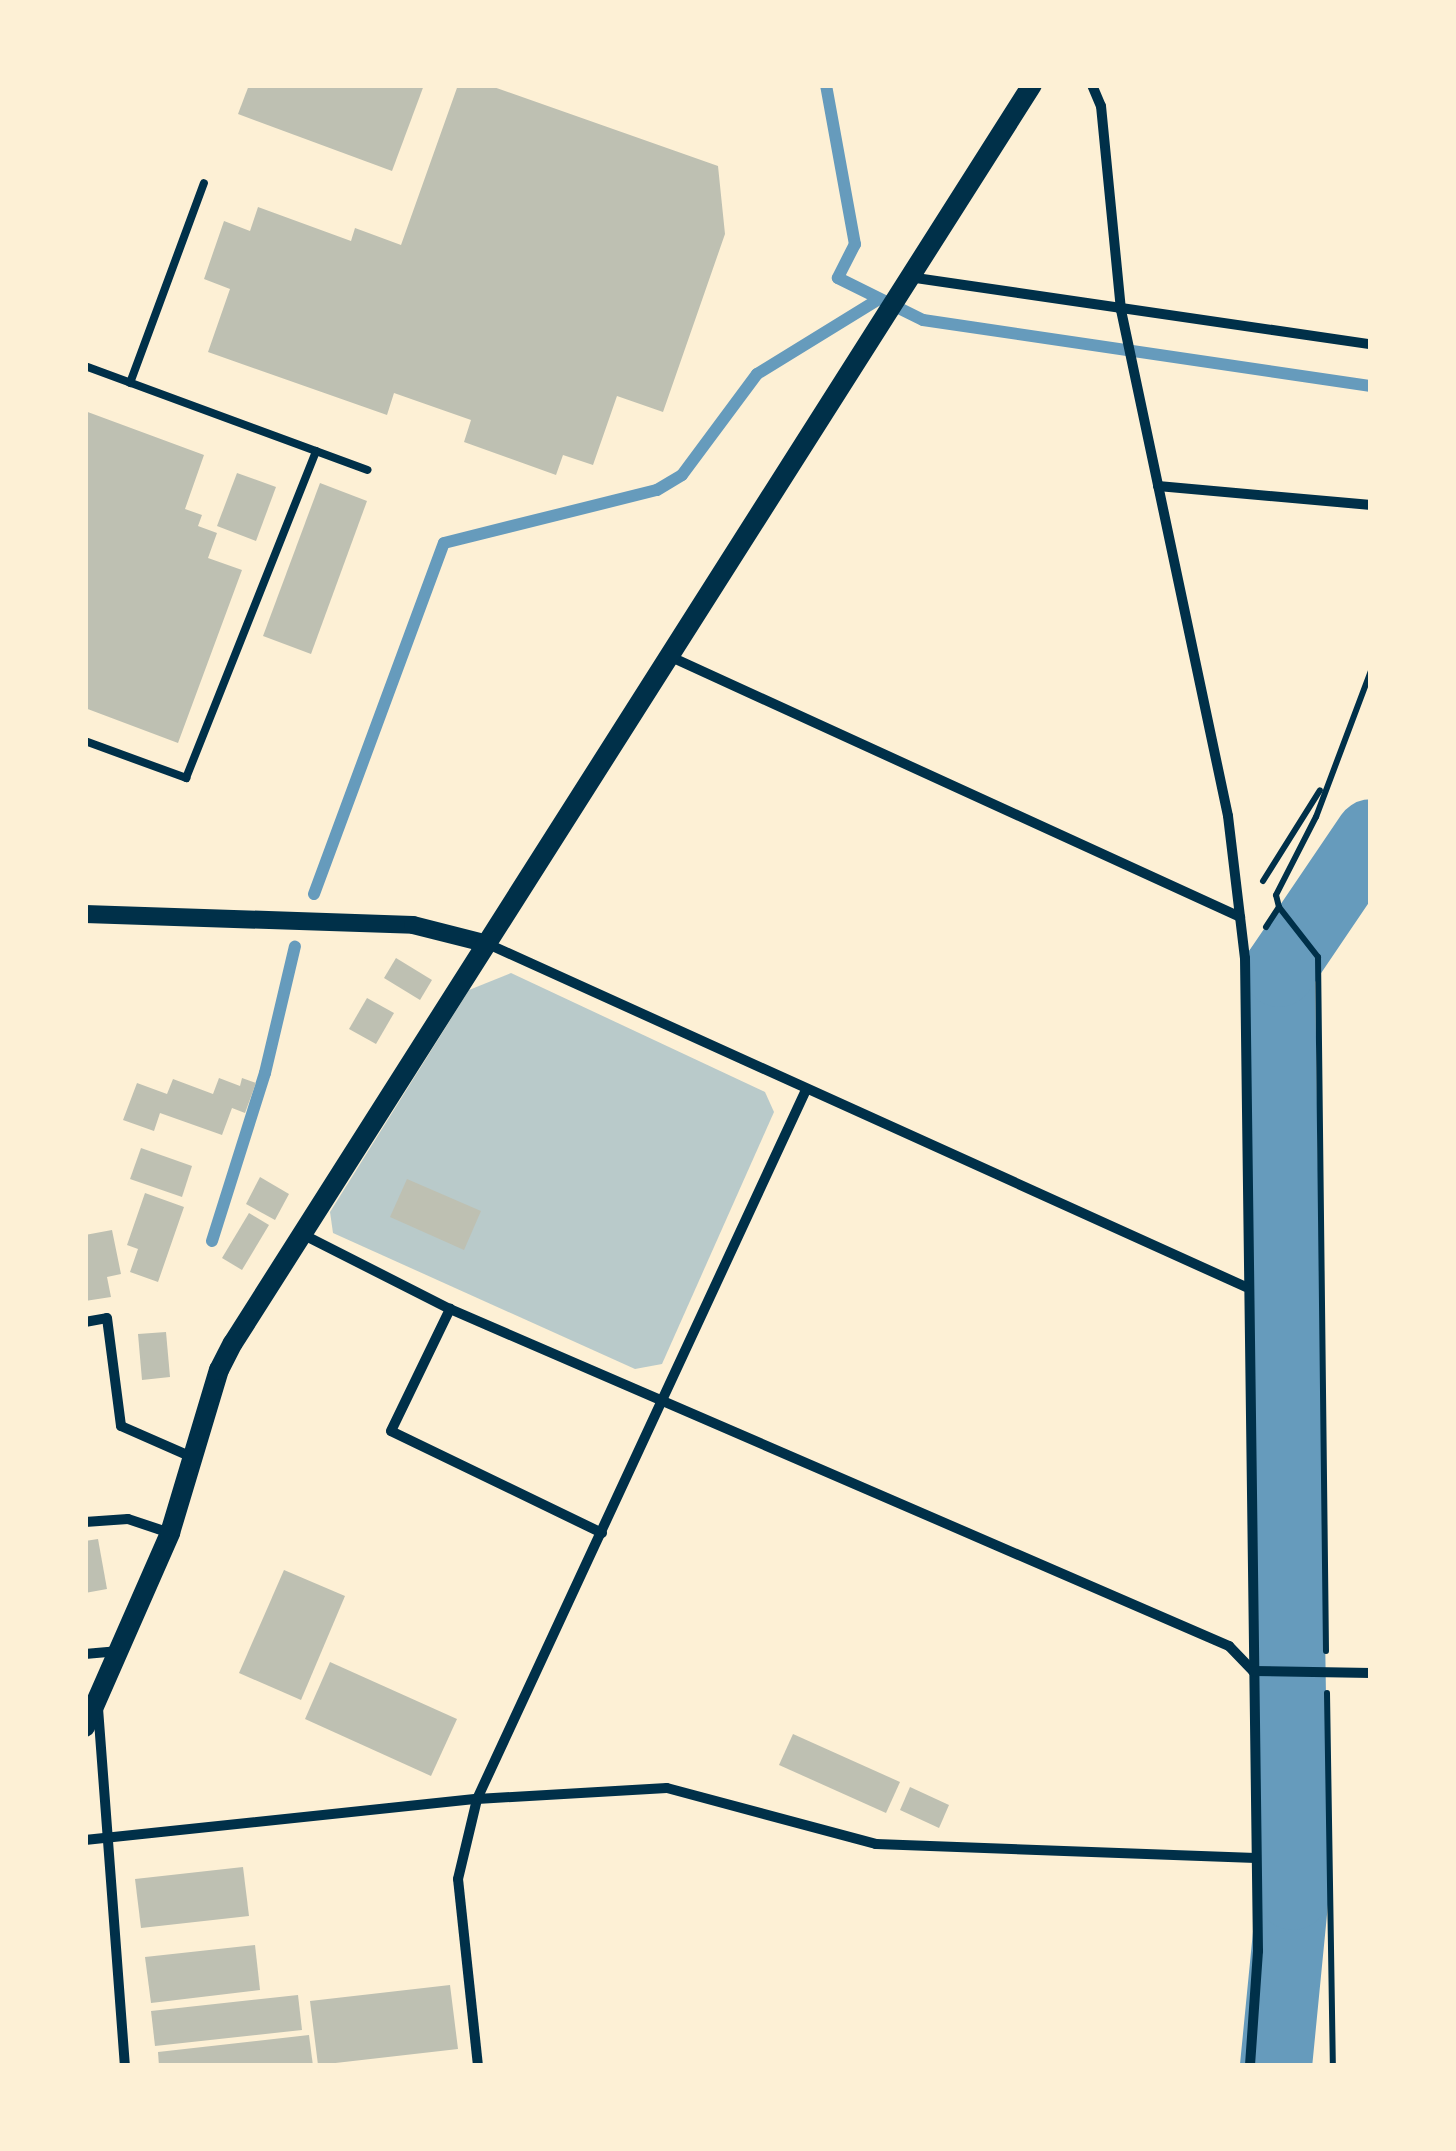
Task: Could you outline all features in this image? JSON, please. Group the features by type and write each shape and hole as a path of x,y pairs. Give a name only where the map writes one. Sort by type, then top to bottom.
{"main road":[{"path":"85,1727 122,1651 170,1532 219,1370 301,1234 1032,85"}],"street":[{"path":"1092,85 1100,106 1121,310 1228,816 1240,917 1256,1858 1250,2066"},
{"path":"903,285 1371,344"},
{"path":"1158,486 1371,505"},
{"path":"669,656 1240,917"},
{"path":"85,914 413,924 488,944 1246,1287"},
{"path":"478,2066 458,1879 477,1799 806,1090"},
{"path":"301,1234 450,1309 1229,1646 1253,1670 1371,1673"},
{"path":"450,1309 391,1431 602,1533"},
{"path":"85,1322 107,1318 121,1426 194,1458"},
{"path":"85,1522 128,1519 170,1532"},
{"path":"85,1654 122,1651"},
{"path":"98,1706 126,2066"},
{"path":"85,1840 477,1799 666,1788 876,1844 1256,1858"}],"lane":[{"path":"130,383 204,183"},
{"path":"85,366 366,470"},
{"path":"85,741 186,778 316,451"}],"path":[{"path":"1333,2066 1318,957 1310,942 1283,913 1276,894 1371,671"},
{"path":"1240,917 1326,780"}],"shaded area":[{"path":"511,973 765,1092 774,1112 662,1364 635,1369 333,1233 330,1212 469,990"}],"building":[{"path":"249,85 424,85 392,171 238,114"},
{"path":"458,85 488,85 718,166 725,234 663,412 617,396 593,465 563,455 556,475 464,442 471,420 394,393 387,415 208,352 230,289 204,279 224,221 250,231 258,207 351,241 355,228 401,245"},
{"path":"85,411 204,455 185,509 202,515 198,526 217,533 208,558 242,570 178,743 85,708"},
{"path":"237,473 276,487 256,541 217,526"},
{"path":"320,483 367,501 311,654 263,636"},
{"path":"396,958 432,980 420,1000 384,978"},
{"path":"367,998 394,1013 376,1044 349,1029"},
{"path":"219,1078 240,1086 242,1078 256,1083 245,1113 232,1108 222,1135 160,1113 154,1131 123,1120 137,1083 167,1094 173,1079 213,1094"},
{"path":"141,1148 192,1166 182,1197 130,1179"},
{"path":"260,1177 289,1194 275,1220 246,1204"},
{"path":"407,1179 481,1211 464,1250 390,1217"},
{"path":"145,1193 184,1207 158,1282 130,1272 138,1249 127,1245"},
{"path":"249,1213 269,1225 242,1270 222,1258"},
{"path":"112,1230 121,1274 107,1277 111,1297 85,1301 85,1235"},
{"path":"166,1332 170,1377 142,1380 138,1334"},
{"path":"98,1539 107,1589 85,1593 85,1541"},
{"path":"284,1570 345,1596 301,1700 239,1673"},
{"path":"330,1662 457,1719 431,1776 305,1719"},
{"path":"793,1734 900,1782 886,1813 779,1765"},
{"path":"910,1787 949,1805 939,1828 900,1810"},
{"path":"243,1867 249,1916 141,1928 135,1879"},
{"path":"255,1945 260,1990 151,2003 145,1957"},
{"path":"450,1985 458,2049 318,2065 310,2001"},
{"path":"298,1995 302,2030 155,2046 151,2011"},
{"path":"309,2035 313,2066 159,2066 158,2052"}],"waterway":[{"path":"826,85 855,244 838,278 923,320 1371,386"},
{"path":"314,894 444,543 657,490 682,475 757,374 879,299"},
{"path":"1276,2066 1293,1894 1279,971 1371,835"},
{"path":"212,1241 265,1073 295,946"}]}
